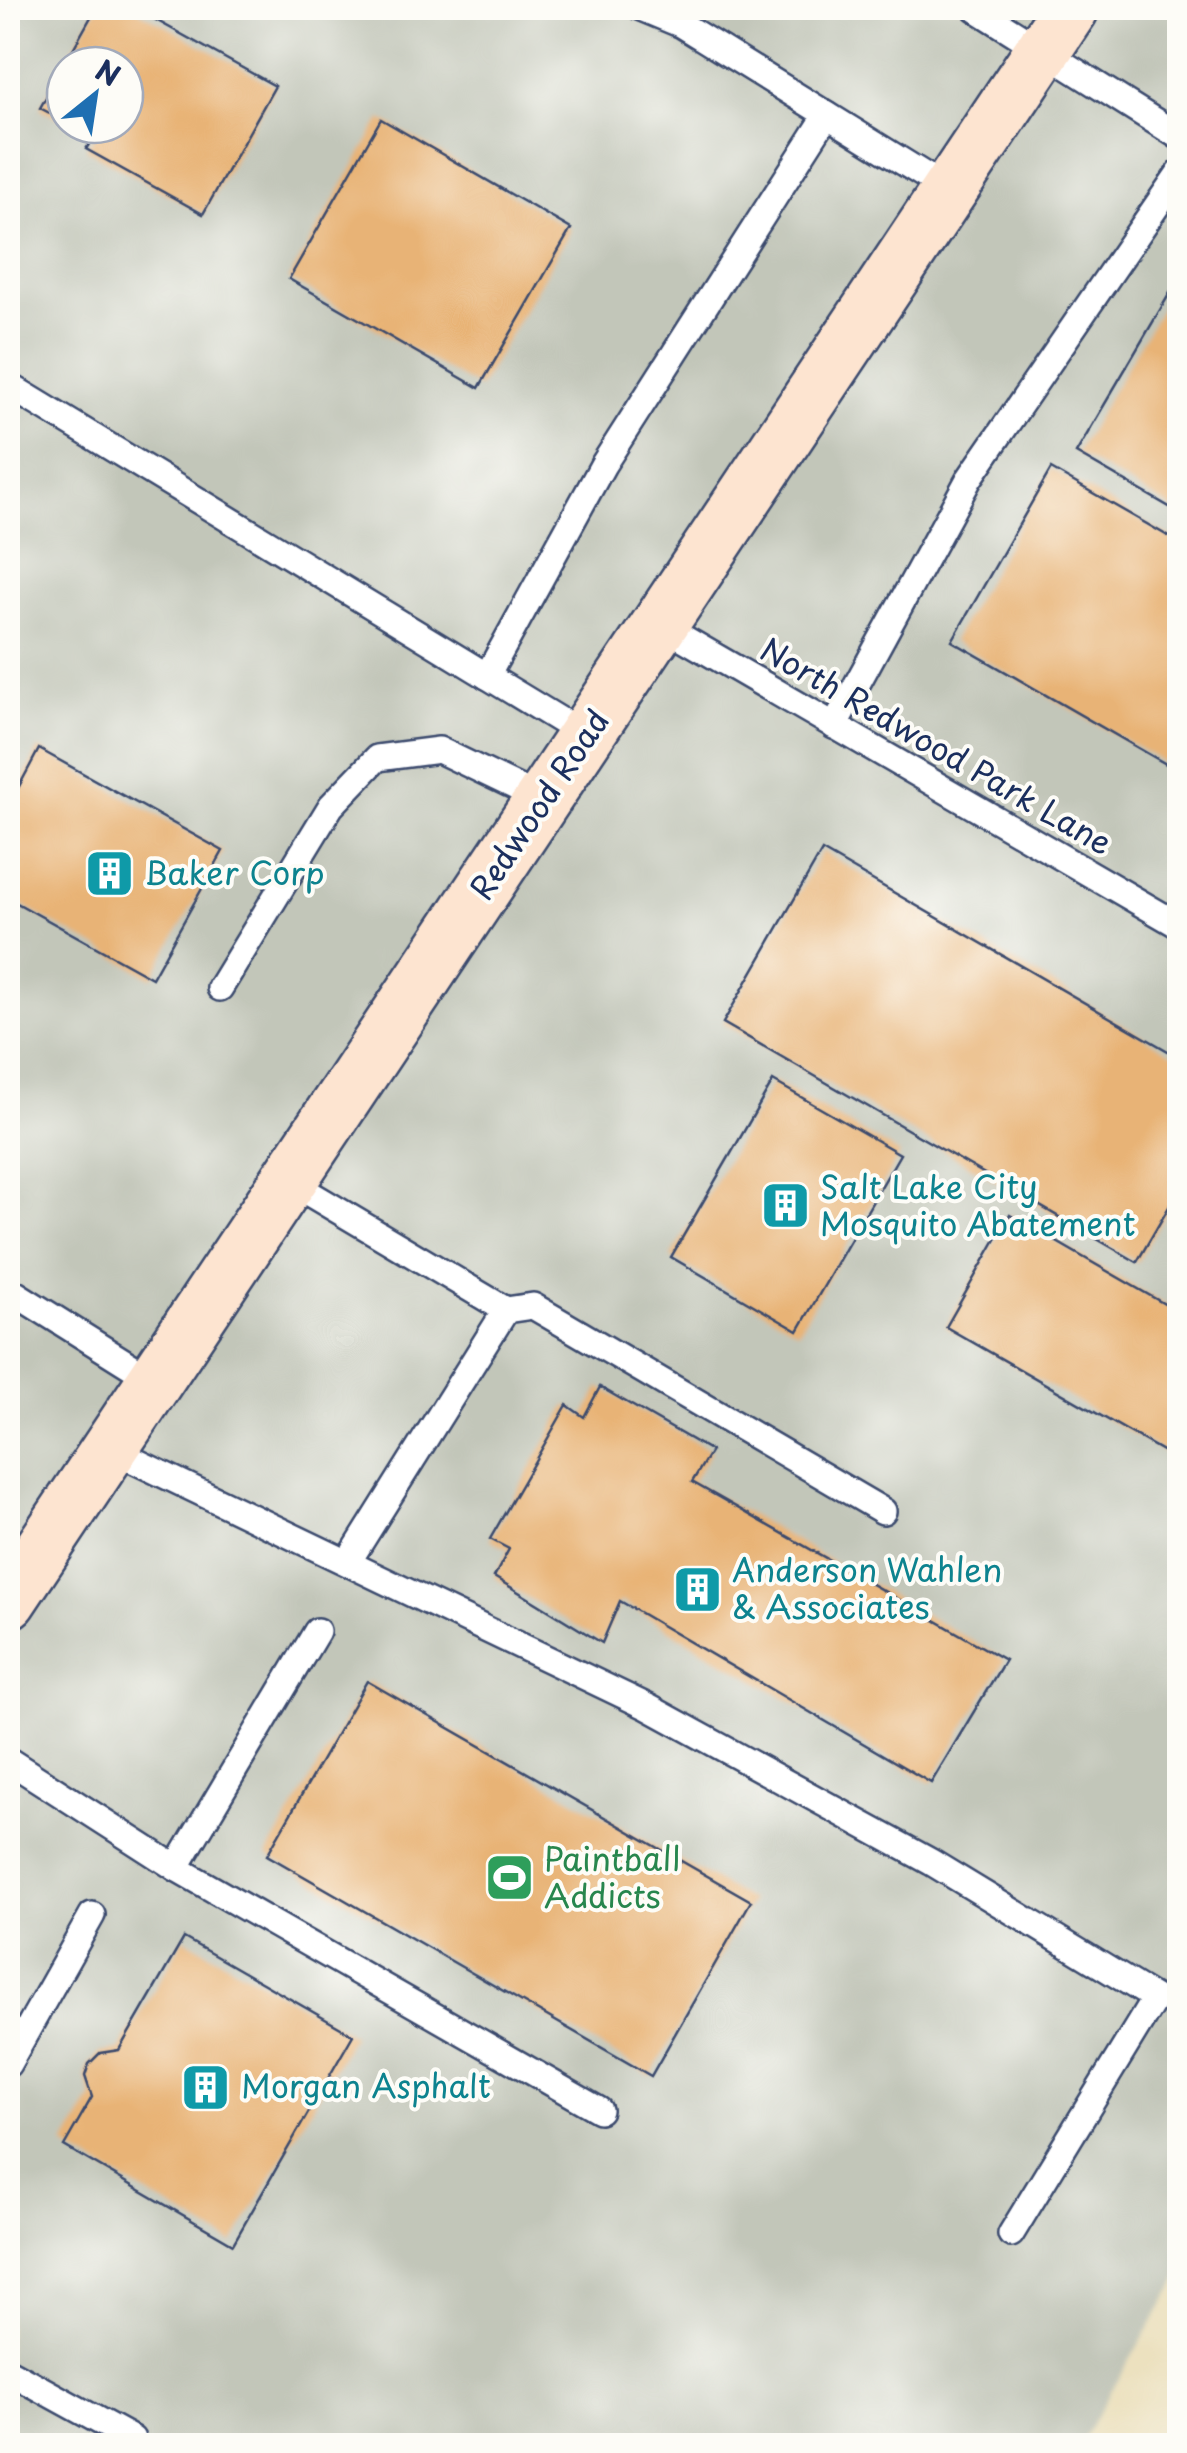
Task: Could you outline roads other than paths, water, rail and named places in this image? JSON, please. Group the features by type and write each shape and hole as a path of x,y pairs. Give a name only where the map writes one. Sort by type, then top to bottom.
{"main road":[{"name":"Redwood Road","path":"8,1601 1057,28"}],"lane":[{"path":"641,8 682,25 950,191"},
{"path":"975,8 1057,28 1180,137"},
{"path":"487,676 603,465 827,116"},
{"path":"834,726 969,480 1180,172"},
{"path":"8,385 586,736"},
{"name":"North Redwood Park Lane","path":"661,626 1180,926"},
{"path":"220,988 331,806 377,758 439,750 543,800"},
{"path":"287,1180 506,1310 533,1306 883,1511"},
{"path":"8,1290 154,1380"},
{"path":"348,1562 506,1310"},
{"path":"110,1448 648,1706 931,1862 1154,1998 1011,2234"},
{"path":"176,1868 317,1631"},
{"path":"8,1760 176,1868 599,2110"},
{"path":"8,2064 92,1914"},
{"path":"8,2372 132,2440 128,2446"}],"place":[{"name":"Baker Corp","path":"109,874"},
{"name":"Salt Lake City Mosquito Abatement","path":"785,1206"},
{"name":"Anderson Wahlen & Associates","path":"697,1589"},
{"name":"Paintball Addicts","path":"509,1878"},
{"name":"Morgan Asphalt","path":"206,2087"}]}
